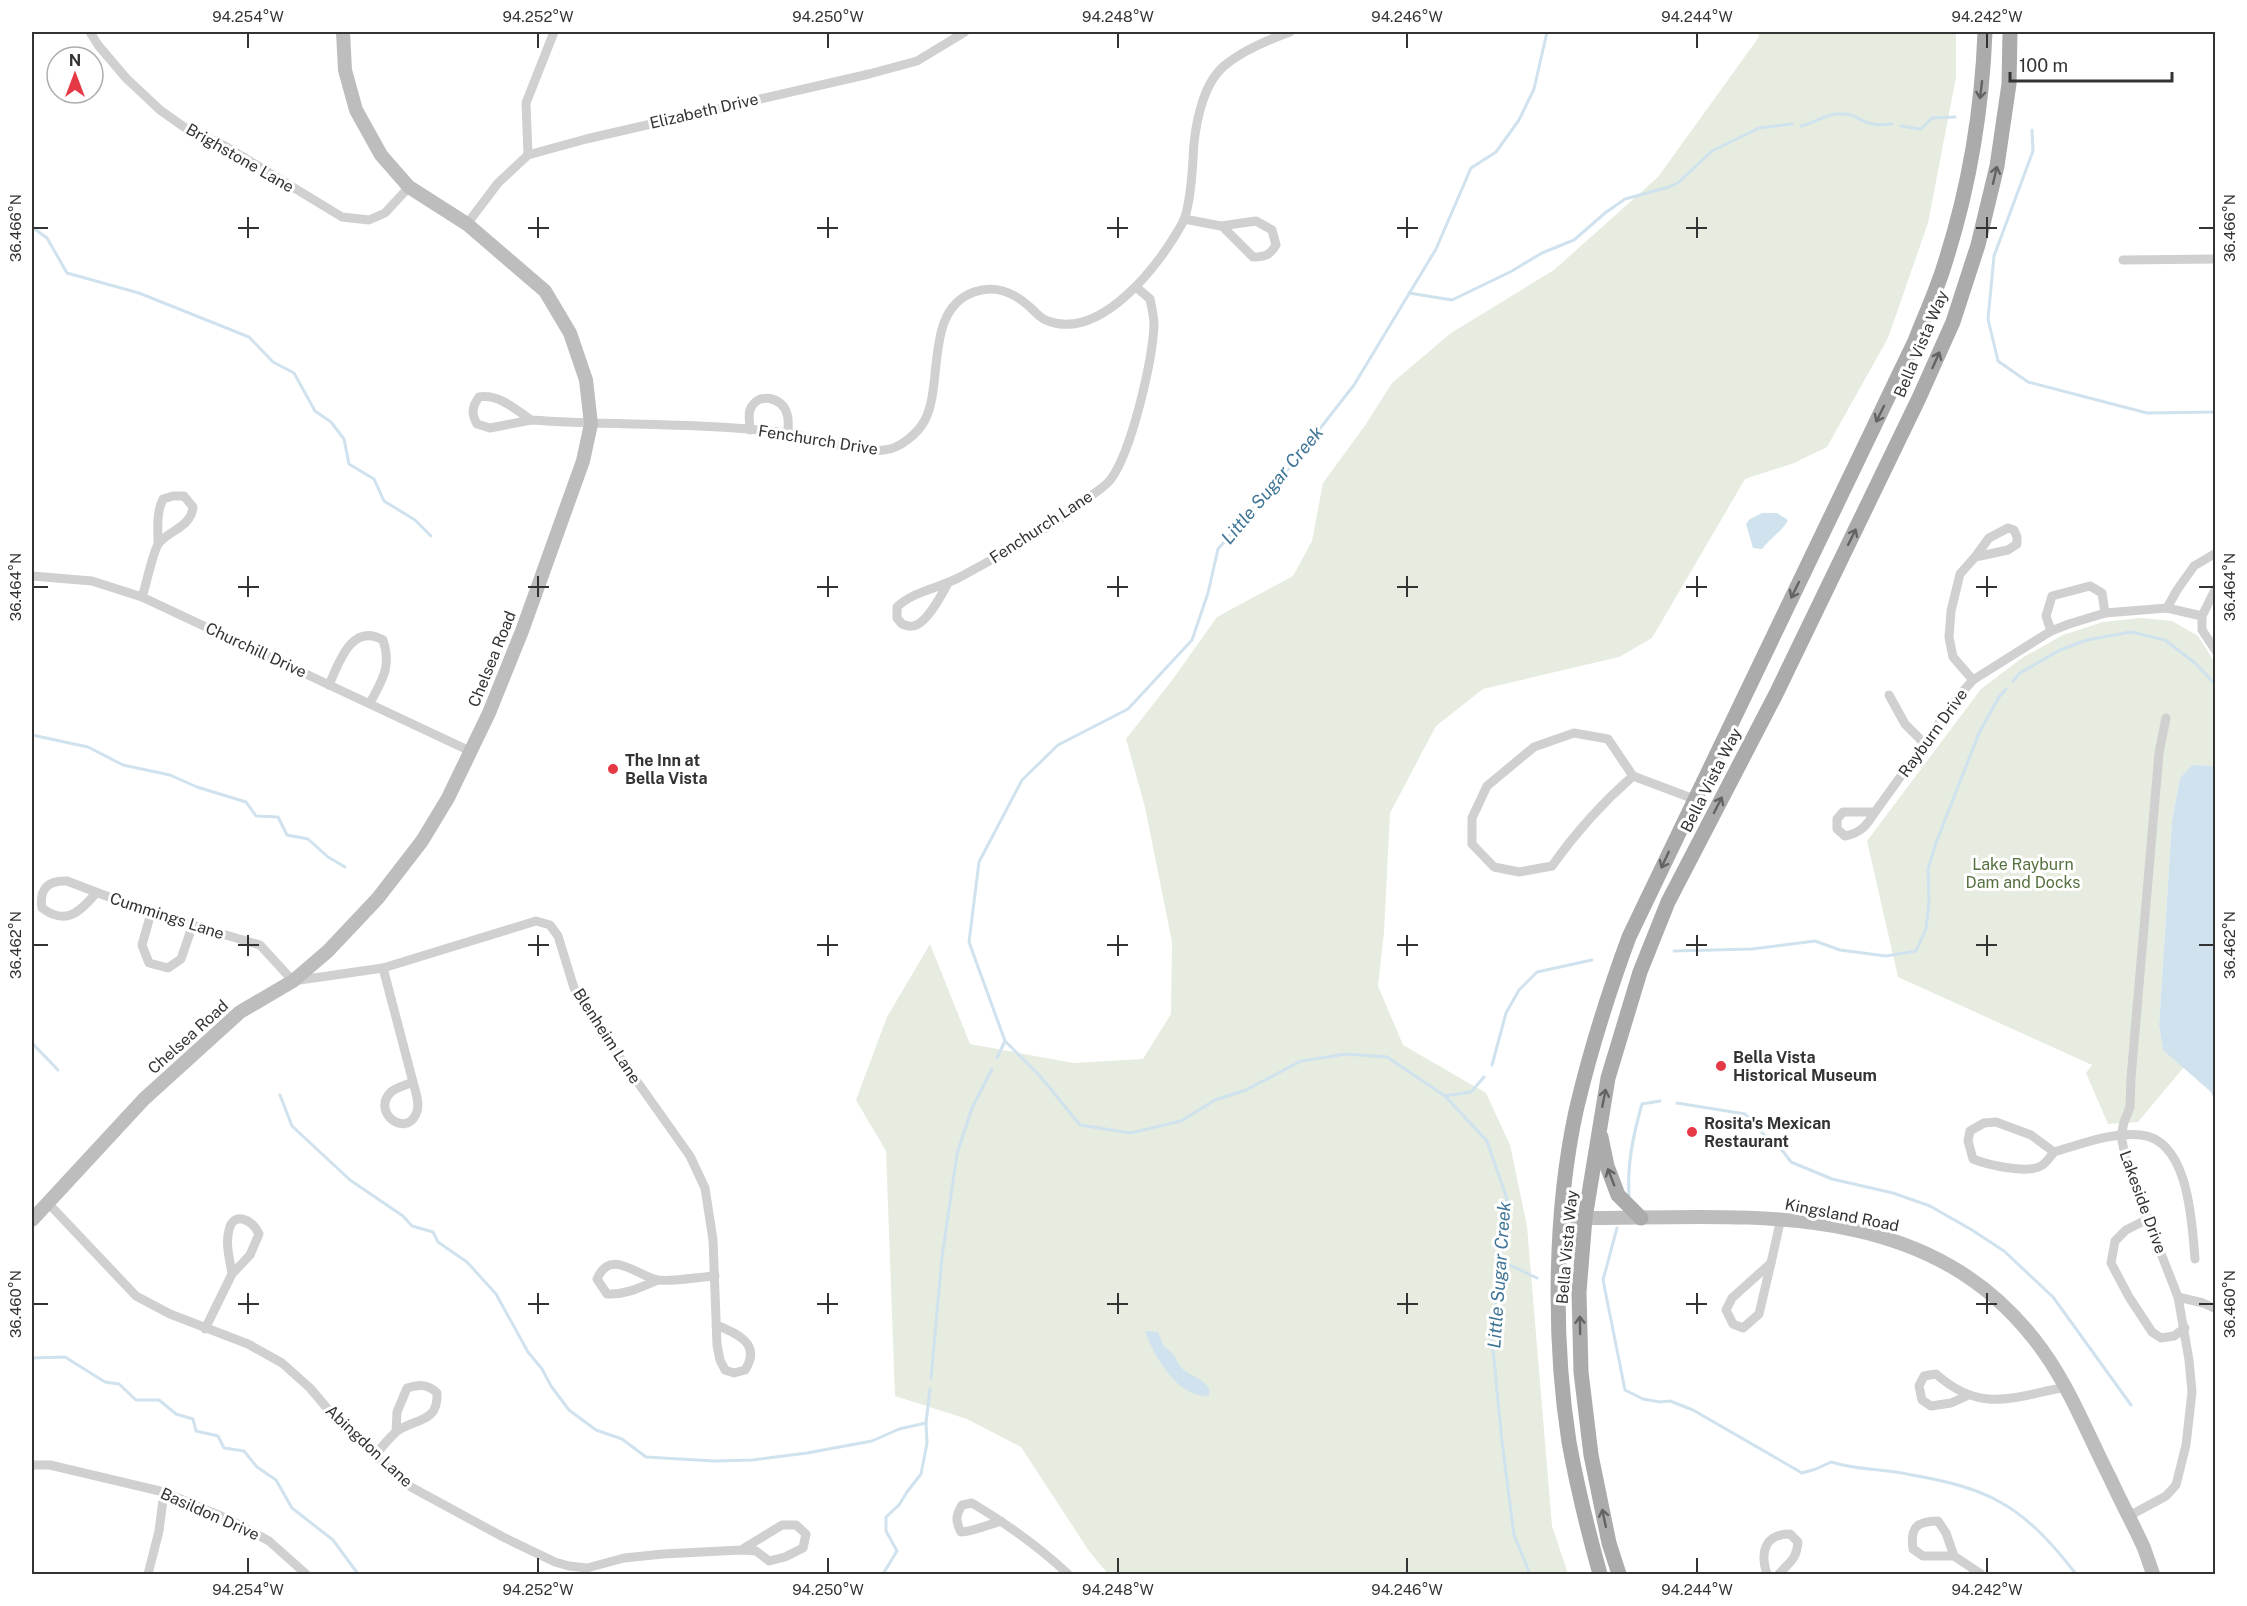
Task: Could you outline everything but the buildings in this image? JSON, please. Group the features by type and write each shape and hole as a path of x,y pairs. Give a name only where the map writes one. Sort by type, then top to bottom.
{"main road":[{"name":"Bella Vista Way","path":"1600,1575 1586,1523 1569,1442 1560,1345 1562,1218 1576,1113 1591,1051 1608,994 1629,937 1915,341 1944,266 1961,209 1974,149 1983,70 1984,32"},
{"name":"Bella Vista Way","path":"1619,1575 1609,1543 1591,1455 1581,1372 1579,1292 1585,1218 1608,1078 1625,1017 1668,902 1776,694 1914,409 1953,322 1978,246 1997,166 2009,84 2010,32"},
{"path":"1599,1126 1607,1166 1618,1195 1641,1218"}],"street":[{"name":"Brighstone Lane","path":"90,32 126,78 160,110 184,127 225,146 342,217 369,220 385,213 409,187"},
{"name":"Chelsea Road","path":"32,1220 144,1099 240,1012 293,981 328,951 378,898 416,849 448,798 472,752 522,631 583,461 591,424 586,380 570,333 545,291 467,224 409,187 381,155 356,110 345,70 343,32"},
{"path":"528,155 526,104 554,32"},
{"name":"Elizabeth Drive","path":"467,224 498,183 528,155 597,136 917,61 964,32"},
{"name":"Fenchurch Drive","path":"531,420 505,402 490,395 479,397 472,406 472,416 477,424 490,428 531,420 750,430 788,434 862,450 887,450 909,439 919,430 931,405 940,336 950,311 972,293 990,288 1007,291 1021,299 1044,320 1063,325 1081,323 1097,316 1136,286 1163,255 1184,219 1192,173 1194,137 1204,95 1223,67 1251,49 1290,32"},
{"path":"1184,219 1221,226 1256,221 1272,230 1276,245 1272,253 1263,257 1253,257 1221,226"},
{"path":"2123,260 2216,259"},
{"name":"Fenchurch Lane","path":"947,585 929,615 920,623 913,627 902,624 897,618 897,607 905,600 947,585 1000,556 1074,509 1111,480 1126,450 1152,348 1154,323 1150,299 1136,286"},
{"path":"750,430 750,411 758,401 769,398 780,403 787,413 788,434"},
{"path":"142,597 158,544 159,507 163,500 172,496 184,496 193,507 192,515 180,528 158,544"},
{"path":"2168,608 2177,590 2194,566 2216,553"},
{"path":"1973,680 1953,657 1949,637 1951,611 1960,574 1975,557"},
{"name":"Churchill Drive","path":"32,576 92,581 142,597 472,752"},
{"path":"2051,631 2046,616 2052,596 2090,586 2102,593 2105,613"},
{"path":"2216,588 2202,616 2202,630 2216,651"},
{"name":"Rayburn Drive","path":"1875,812 1958,697 1973,680 2051,631 2105,613 2168,608 2202,616"},
{"path":"329,684 342,656 356,638 363,635 375,636 383,640 387,651 387,669 370,703"},
{"path":"1889,695 1905,724 1925,744"},
{"name":"Lakeside Drive","path":"2129,1516 2166,1496 2176,1485 2182,1468 2192,1392 2185,1328 2178,1297 2128,1169 2121,1136 2130,1107 2160,742 2166,717"},
{"path":"1633,776 1606,799 1574,835 1552,866 1519,872 1494,867 1472,844 1472,818 1487,786 1534,747 1574,733 1608,739 1633,776 1694,799"},
{"name":"Cummings Lane","path":"96,893 80,911 68,916 58,917 42,908 42,892 47,885 55,880 67,881 151,913 260,945 293,981"},
{"path":"151,913 142,945 148,963 168,968 181,959 193,924"},
{"name":"Blenheim Lane","path":"293,981 383,968 536,921 550,925 558,936 574,988 597,1025 690,1156 705,1188 713,1240 716,1325 720,1360 725,1370 735,1373 745,1370 750,1362 751,1353 748,1345 731,1331 716,1325"},
{"path":"383,968 413,1082 418,1107 416,1115 410,1122 399,1124 391,1121 386,1113 386,1102 391,1092 413,1082"},
{"path":"2054,1152 2031,1135 1996,1122 1984,1123 1970,1131 1968,1141 1974,1159 1987,1164 2028,1170 2041,1166 2054,1152 2093,1140 2141,1135 2154,1139 2168,1150 2179,1168 2190,1210 2195,1259"},
{"name":"Abingdon Lane","path":"48,1203 136,1296 170,1314 248,1344 282,1363 310,1388 342,1426 411,1486 503,1537 555,1562 587,1568 624,1558 741,1550 756,1551 769,1561 785,1557 803,1548 806,1534 796,1525 782,1526 741,1550"},
{"name":"Kingsland Road","path":"1562,1218 1726,1216 1780,1218 1836,1227 1896,1241 1930,1254 1964,1273 1993,1295 2034,1339 2066,1387 2144,1548 2153,1575"},
{"path":"1771,1263 1732,1298 1726,1310 1733,1324 1743,1328 1759,1314 1771,1263 1780,1218"},
{"path":"206,1329 232,1274 250,1255 259,1234 256,1226 250,1220 242,1219 232,1222 229,1229 227,1242 232,1274"},
{"path":"2148,1219 2126,1230 2115,1241 2111,1263 2129,1297 2152,1332 2161,1338 2174,1336 2185,1328"},
{"path":"658,1280 620,1265 609,1264 602,1269 597,1279 607,1294 616,1294 628,1292 658,1280 715,1276"},
{"path":"2178,1297 2203,1303 2216,1309"},
{"path":"1969,1395 1951,1403 1931,1406 1922,1400 1919,1386 1923,1376 1936,1374 1952,1388 1969,1395 1978,1399 2000,1400 2066,1387"},
{"path":"375,1455 396,1432 423,1421 432,1412 438,1402 437,1393 433,1389 417,1385 407,1388 397,1412 396,1432"},
{"name":"Basildon Drive","path":"32,1464 50,1465 164,1492 230,1520 269,1541 306,1575"},
{"path":"148,1575 159,1531 164,1492"},
{"path":"1001,1521 972,1532 961,1532 957,1524 957,1513 962,1505 972,1503 1001,1521 1045,1553 1068,1575"},
{"path":"1954,1556 1946,1533 1938,1521 1927,1521 1917,1526 1911,1535 1913,1549 1923,1556 1954,1556 1981,1575"},
{"path":"1767,1575 1763,1564 1763,1553 1769,1540 1780,1534 1790,1534 1798,1542 1796,1554 1791,1564 1779,1575"}],"green space":[{"path":"1759,32 1956,32 1956,77 1928,223 1888,338 1827,447 1794,463 1745,479 1652,638 1619,657 1483,689 1436,726 1390,813 1384,932 1378,986 1403,1045 1486,1093 1510,1145 1527,1226 1552,1526 1568,1574 1108,1574 1089,1551 1021,1447 967,1419 895,1396 886,1151 856,1100 887,1017 930,944 970,1044 1073,1063 1143,1059 1171,1014 1172,942 1145,807 1126,739 1173,679 1217,617 1293,576 1312,541 1323,483 1366,424 1392,383 1451,333 1554,270 1658,177 1759,37"},
{"name":"Lake Rayburn Dam and Docks","path":"2140,618 2172,621 2198,636 2215,663 2215,766 2192,765 2180,778 2172,820 2159,1025 2163,1050 2184,1067 2138,1122 2108,1124 2086,1073 2092,1065 1898,977 1867,841 1981,689 2022,658 2063,635 2103,622"}],"water":[{"path":"1762,513 1777,513 1788,520 1762,549 1753,548 1746,524 1750,519"},
{"path":"2192,765 2215,766 2215,1103 2211,1092 2163,1050 2159,1025 2172,820 2180,778"},
{"path":"1145,1331 1158,1332 1164,1347 1171,1352 1181,1367 1209,1388 1209,1396 1197,1395 1187,1390 1168,1374 1154,1352"}],"waterway":[{"name":"Little Sugar Creek","path":"1530,1574 1514,1535 1502,1442 1492,1339 1507,1199 1487,1141 1445,1096 1387,1057 1346,1054 1301,1061 1246,1090 1215,1100 1181,1121 1131,1133 1080,1125 1040,1076 1005,1041 969,942 979,862 1022,780 1058,745 1128,709 1192,640 1208,593 1218,549 1290,467 1354,385 1436,249 1471,168 1496,152 1519,120 1534,89 1547,32"},
{"path":"1801,126 1837,114 1853,116 1875,125 1892,124"},
{"path":"1901,126 1921,129 1932,118 1955,117"},
{"path":"1409,293 1452,300 1512,271 1542,253 1574,240 1625,199 1678,183 1712,151 1759,128 1792,124"},
{"path":"2032,130 2033,151 1994,256 1988,319 1998,361 2028,382 2147,413 2216,412"},
{"path":"32,227 47,238 67,273 139,293 249,337 273,362 294,373 315,411 331,422 344,439 349,464 374,479 384,501 415,520 431,536"},
{"path":"2013,681 2020,673 2060,650 2087,640 2131,632 2165,640 2195,663 2216,685"},
{"path":"1674,951 1752,949 1815,941 1840,950 1886,956 1916,951 1926,929 1929,902 1928,869 1936,843 1979,733 2006,689"},
{"path":"32,735 88,747 123,765 170,775 197,787 246,802 256,816 278,817 287,835 308,839 328,857 345,867"},
{"path":"1492,1065 1506,1013 1519,990 1537,972 1592,960"},
{"path":"997,1058 1005,1041"},
{"path":"32,1043 58,1070"},
{"path":"931,1378 942,1257 957,1154 972,1108 992,1069"},
{"path":"1445,1096 1471,1092 1484,1077"},
{"path":"280,1095 292,1126 350,1180 403,1216 412,1226 433,1232 438,1242 467,1262 496,1294 528,1352 569,1410 596,1430 622,1439 646,1457 714,1461 753,1460 872,1441 899,1429 926,1423"},
{"path":"1629,1195 1631,1150 1642,1104 1660,1101"},
{"path":"1677,1103 1745,1114 1769,1140 1782,1150 1791,1162 1832,1179 1893,1193 1930,1206 2004,1251 2053,1297 2131,1405"},
{"path":"1617,1228 1603,1280 1625,1390 1643,1399 1670,1401 1693,1410 1802,1473 1831,1462 1934,1479 1979,1492 2011,1509 2032,1525 2076,1574"},
{"path":"1501,1261 1537,1278"},
{"path":"32,1358 65,1357 105,1382 119,1384 136,1400 159,1400 176,1414 193,1419 196,1431 218,1436 224,1448 244,1451 257,1467 276,1480 292,1508 333,1540 358,1574"},
{"path":"883,1574 897,1551 886,1531 886,1517 899,1505 921,1474 927,1443 926,1423 930,1389"}],"place":[{"name":"The Inn at Bella Vista","path":"613,769"},
{"name":"Bella Vista Historical Museum","path":"1721,1066"},
{"name":"Rosita's Mexican Restaurant","path":"1692,1132"}]}
